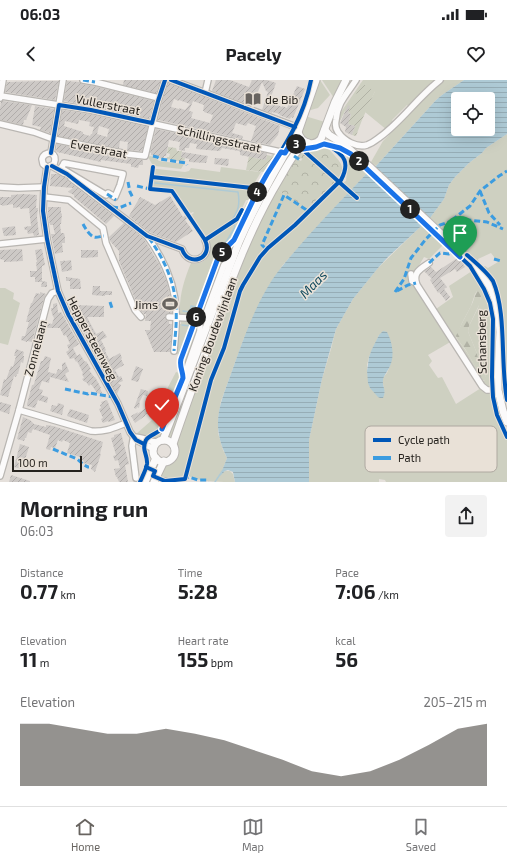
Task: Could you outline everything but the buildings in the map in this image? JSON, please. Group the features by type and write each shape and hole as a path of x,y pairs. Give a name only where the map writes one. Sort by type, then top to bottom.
{"main road":[{"name":"Koning Boudewijnlaan","path":"158,444 188,376 230,261 246,224 297,129 316,80"},
{"path":"297,129 301,139 308,143 317,142 325,130 335,102 346,80"},
{"name":"Schansberg","path":"325,130 329,135 354,153 444,237 476,268 487,283 494,296 500,325 498,390"},
{"path":"321,138 346,147"},
{"name":"Koning Boudewijnlaan","path":"172,444 228,287 253,229 274,188 292,159 300,148 308,143"},
{"path":"498,390 507,422"},
{"path":"145,482 150,474 156,458 154,455 158,444 170,441 175,449 174,455 170,460 161,461 156,458"},
{"path":"154,482 164,461"}],"street":[{"path":"0,97 3,80"},
{"path":"51,153 63,80"},
{"path":"83,80 159,98"},
{"path":"152,123 165,80"},
{"path":"171,80 297,129"},
{"path":"205,93 208,80"},
{"path":"355,80 339,106 335,126 336,130 342,136 354,144 362,146 373,143 383,135 440,80"},
{"name":"Vullerstraat","path":"0,97 91,110 152,123"},
{"name":"Schillingsstraat","path":"152,123 285,153"},
{"name":"Everstraat","path":"0,124 53,139 126,154 146,156 152,123"},
{"path":"50,166 56,159 51,153"},
{"path":"51,153 44,154 42,159 43,164 67,174 135,226 147,236 160,255 168,272 178,318 174,352"},
{"path":"64,163 123,174 115,197 108,193 106,195 61,168 64,163"},
{"name":"Heppersteenweg","path":"50,166 44,187 44,212 47,239 58,291 68,314 118,404 130,432 134,437"},
{"path":"0,187 44,187"},
{"path":"44,197 70,200 103,228 104,236 135,310 141,317"},
{"path":"147,236 182,248 186,256 192,259 199,259 205,254 207,247 205,240"},
{"path":"0,244 47,239"},
{"path":"188,376 188,365 205,316 224,265 230,261"},
{"name":"Koning Boudewijnlaan","path":"230,261 234,264 236,269"},
{"path":"416,283 415,279 417,272 429,263"},
{"name":"Schansberg","path":"411,274 412,281 416,283 482,386 487,390 498,390"},
{"name":"Zonnelaan","path":"0,476 48,299 52,293 58,291"},
{"path":"169,318 188,318 195,320 202,319 205,316"},
{"path":"195,320 200,326 200,331"},
{"path":"19,410 99,432 107,431 126,423"},
{"path":"136,478 132,445 134,437 139,437 158,444"}],"green space":[{"path":"318,80 320,80 330,95 318,108 307,111"},
{"path":"322,80 345,80 334,98"},
{"path":"363,80 438,80 409,107 407,105 392,120 394,123 387,130 365,112 375,91 348,112 345,111 338,123 339,115"},
{"path":"443,80 464,80 436,100 376,166 371,162 388,135"},
{"path":"361,83 375,91 356,136 352,135 355,126 348,124 351,114 348,113"},
{"path":"305,116 325,122 322,131 316,140 307,139 301,132"},
{"path":"507,134 507,395 501,300 498,287 483,267 485,266 488,268 498,262 491,253 478,259 479,262 477,263 430,218 444,199 449,185 455,177 486,148"},
{"path":"327,146 338,159 342,167 342,172 335,183 308,210 276,189 295,157 301,161 301,158 300,159 296,156 299,152 301,154 304,151 317,149"},
{"path":"168,147 176,148 177,151 182,151 181,157 185,158 184,162 167,159 170,154 167,153"},
{"path":"346,152 369,171 282,266 244,338 221,401 218,419 218,433 227,458 221,474 225,471 230,471 233,474 235,482 210,481 193,478 189,476 189,469 213,382 226,349 241,293 251,273 264,255 277,241 295,227 337,186 346,181 348,161"},
{"path":"274,153 275,155 264,172 246,170 249,156 259,159 262,158 265,160 267,155 271,156"},
{"path":"281,154 235,243 226,257 202,317 197,318 219,257 234,240 261,187"},
{"path":"150,156 159,161 184,164 181,169 155,166 148,157"},
{"path":"221,167 261,172 252,187 154,176 155,169 185,172 189,171 191,168 220,172"},
{"path":"153,178 250,189 251,195 248,200 246,200 237,219 206,238 194,223 192,214 194,213 191,213 184,207 173,190 152,187"},
{"path":"276,189 308,210 264,250 238,291 221,353 207,387 185,471 179,479 164,480 158,477 166,464 172,461 176,455 176,444 239,266"},
{"path":"247,202 250,203 233,239 221,251 218,257 195,318 180,314 182,288 191,263 201,262 207,258 210,250 208,240 239,220"},
{"path":"424,224 445,243 429,259 424,257 414,274 452,341 428,355 432,361 429,365 438,378 442,377 456,404 481,388 486,392 492,393 496,416 507,438 507,482 386,482 385,480 379,479 379,482 309,482 309,440 322,379 336,329 353,299 378,268","holes":["379,335 391,344 391,362 383,379 384,395 370,388 367,371 369,357"]},
{"path":"231,265 227,287 171,439 167,437"},
{"path":"472,271 487,295 491,308 493,331 491,388 484,384 436,309 453,297 449,286","holes":["477,291 481,297 468,331 486,377 484,381 480,377 468,354 456,338"]},
{"path":"483,272 488,275 495,284 502,309 505,389 501,389 501,311 496,293"},
{"path":"478,276 491,297 496,321 497,334 495,385 493,387 494,318 489,296"},
{"path":"0,288 5,288 14,293 13,299 20,303 8,345 0,343"},
{"path":"477,291 480,292 481,296 480,303 468,331 486,380 482,380 469,355 456,336"},
{"path":"184,320 193,322 181,355 176,354 176,343 181,321"},
{"path":"195,323 198,327 186,374 162,437 157,439 148,438 160,432 166,425 183,379 184,374 182,360"},
{"path":"176,372 179,373 181,379 165,421 159,419 164,409 158,406"},
{"path":"158,406 164,409 160,418 165,421 163,427 159,431 146,437 136,434 152,420 149,416"}],"water":[{"name":"Maas","path":"464,80 507,80 507,134 486,148 455,177 449,185 444,199 430,218 388,257 353,299 336,329 322,379 309,440 309,482 235,482 233,472 228,470 220,476 227,458 219,435 218,424 221,404 254,313 272,280 309,235 369,171 376,166 436,100"},
{"path":"383,331 387,332 389,336 393,353 392,362 383,379 384,395 383,398 380,398 370,388 367,371 372,349 379,335"}],"waterway":[{"path":"155,183 238,192 238,207 236,214 231,221 232,222"},
{"path":"183,311 190,312 191,306 197,307 216,257 235,227 233,223"},
{"path":"179,354 190,326 182,325"},
{"path":"215,482 223,470"}],"marked path":[{"path":"83,80 95,82"},
{"path":"153,156 160,159 186,163 187,165"},
{"path":"294,156 300,160"},
{"path":"452,220 470,206 480,191 507,171"},
{"path":"128,182 133,198"},
{"path":"137,186 150,189"},
{"path":"480,191 489,213 500,225"},
{"path":"107,194 116,200"},
{"path":"266,249 262,245 284,195 308,211"},
{"path":"112,207 119,208 131,203"},
{"path":"395,292 404,279 411,258 426,239 440,225 455,220 468,220 487,222 503,229"},
{"path":"83,224 92,236 104,236"},
{"path":"149,238 168,271 175,298 176,330 174,351"},
{"path":"429,263 440,253 449,254 451,252 455,255"},
{"path":"494,259 501,261"},
{"path":"397,291 408,285 416,283"},
{"path":"110,302 112,308"},
{"path":"65,389 88,394 114,397"},
{"path":"53,449 77,459 89,467"},
{"path":"183,479 189,477 198,480 207,480 208,482"}],"cycle path":[{"path":"51,153 59,105 152,123 165,80"},
{"path":"171,80 295,127"},
{"path":"140,482 147,464 147,458 144,450 146,440 164,427 183,378 180,364 181,359 217,259 235,238 258,189 294,129 304,106 311,80"},
{"path":"289,139 357,198"},
{"path":"302,149 324,144 340,148 351,154 470,266 484,289 490,303 493,319 493,397 497,415 507,437"},
{"path":"146,467 155,471 153,476 165,481 185,479 211,380 224,348 243,285 260,257 268,248 295,225 341,180 344,174 345,164 342,156 328,144"},
{"path":"52,166 67,174 147,236 182,249 185,255 189,258 194,260 203,256 207,247 205,240"},
{"path":"47,167 43,211 47,239 58,291 68,314 118,404 130,432 136,440 144,444"},
{"path":"153,167 150,189 172,191 205,240 237,219 242,210"},
{"path":"152,177 252,188 258,190"},
{"path":"467,255 490,277 493,281 497,294 502,323 507,400"}],"place":[{"name":"de Bib","path":"253,99"},
{"name":"Jims","path":"170,304"}],"route":[{"path":"162,429 183,378 180,362 218,258 234,240 258,190 281,152 285,153 292,141 303,149 324,144 340,148 351,154 460,257"}]}
